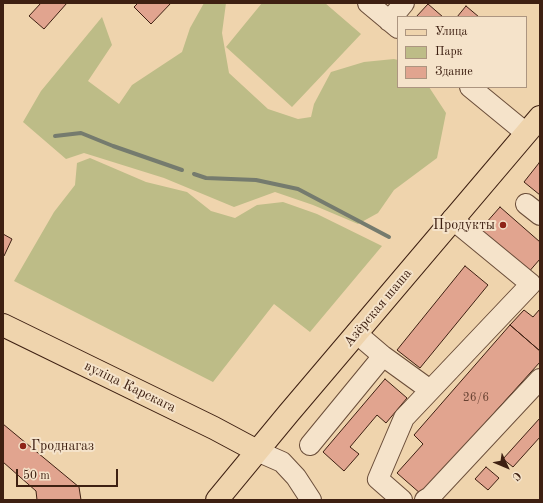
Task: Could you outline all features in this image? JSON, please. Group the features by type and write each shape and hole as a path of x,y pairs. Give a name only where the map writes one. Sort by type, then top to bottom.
{"main road":[{"name":"Азёрская шаша","path":"217,500 452,219 540,117"},
{"name":"вуліца Карскага","path":"3,325 214,428 257,451"}],"street":[{"path":"368,3 394,24"},
{"path":"398,16 404,3"},
{"path":"471,88 526,133"},
{"path":"402,500 378,479 404,418 536,279 452,219"},
{"path":"356,333 430,390"},
{"path":"310,445 384,356"},
{"path":"425,500 430,497 540,379"},
{"path":"257,451 282,462 304,497"}],"green space":[{"path":"204,3 226,3 222,33 229,73 268,109 298,119 311,117 314,104 331,72 364,62 397,60 397,88 430,88 446,113 437,158 394,190 378,213 358,224 313,205 275,192 234,207 164,178 84,153 66,159 23,122 41,91 102,17 112,45 88,81 119,104 132,85 182,52 190,28"},
{"path":"262,3 325,3 361,34 292,107 226,47"},
{"path":"90,158 146,182 187,192 211,211 235,218 257,205 283,202 317,214 382,246 310,332 274,304 213,382 14,281 54,212 75,185 77,163"}],"building":[{"path":"41,3 67,3 44,29 29,16"},
{"path":"138,3 171,3 151,24 134,7"},
{"path":"428,4 442,16 417,16"},
{"path":"466,6 478,16 458,16"},
{"path":"539,163 540,164 540,195 524,182"},
{"path":"500,207 540,242 540,259 527,274 478,232"},
{"path":"3,234 12,239 4,256 3,255"},
{"path":"465,266 488,285 420,368 397,350"},
{"path":"540,309 540,351 510,325 524,310 533,317"},
{"path":"510,325 540,351 540,362 421,494 397,473 423,444 414,435"},
{"path":"385,379 407,398 386,423 377,415 350,447 359,454 344,471 323,452"},
{"path":"540,418 540,437 513,467 503,459"},
{"name":"Гроднагаз","path":"3,424 79,487 81,500 37,500 36,491 3,462"},
{"path":"486,467 499,478 488,490 475,479"}],"waterway":[{"path":"55,136 81,133 182,170"},
{"path":"194,174 206,178 256,180 298,189 389,237"}],"place":[{"name":"Продукты","path":"503,225"},
{"name":"Гроднагаз","path":"23,446"}]}
